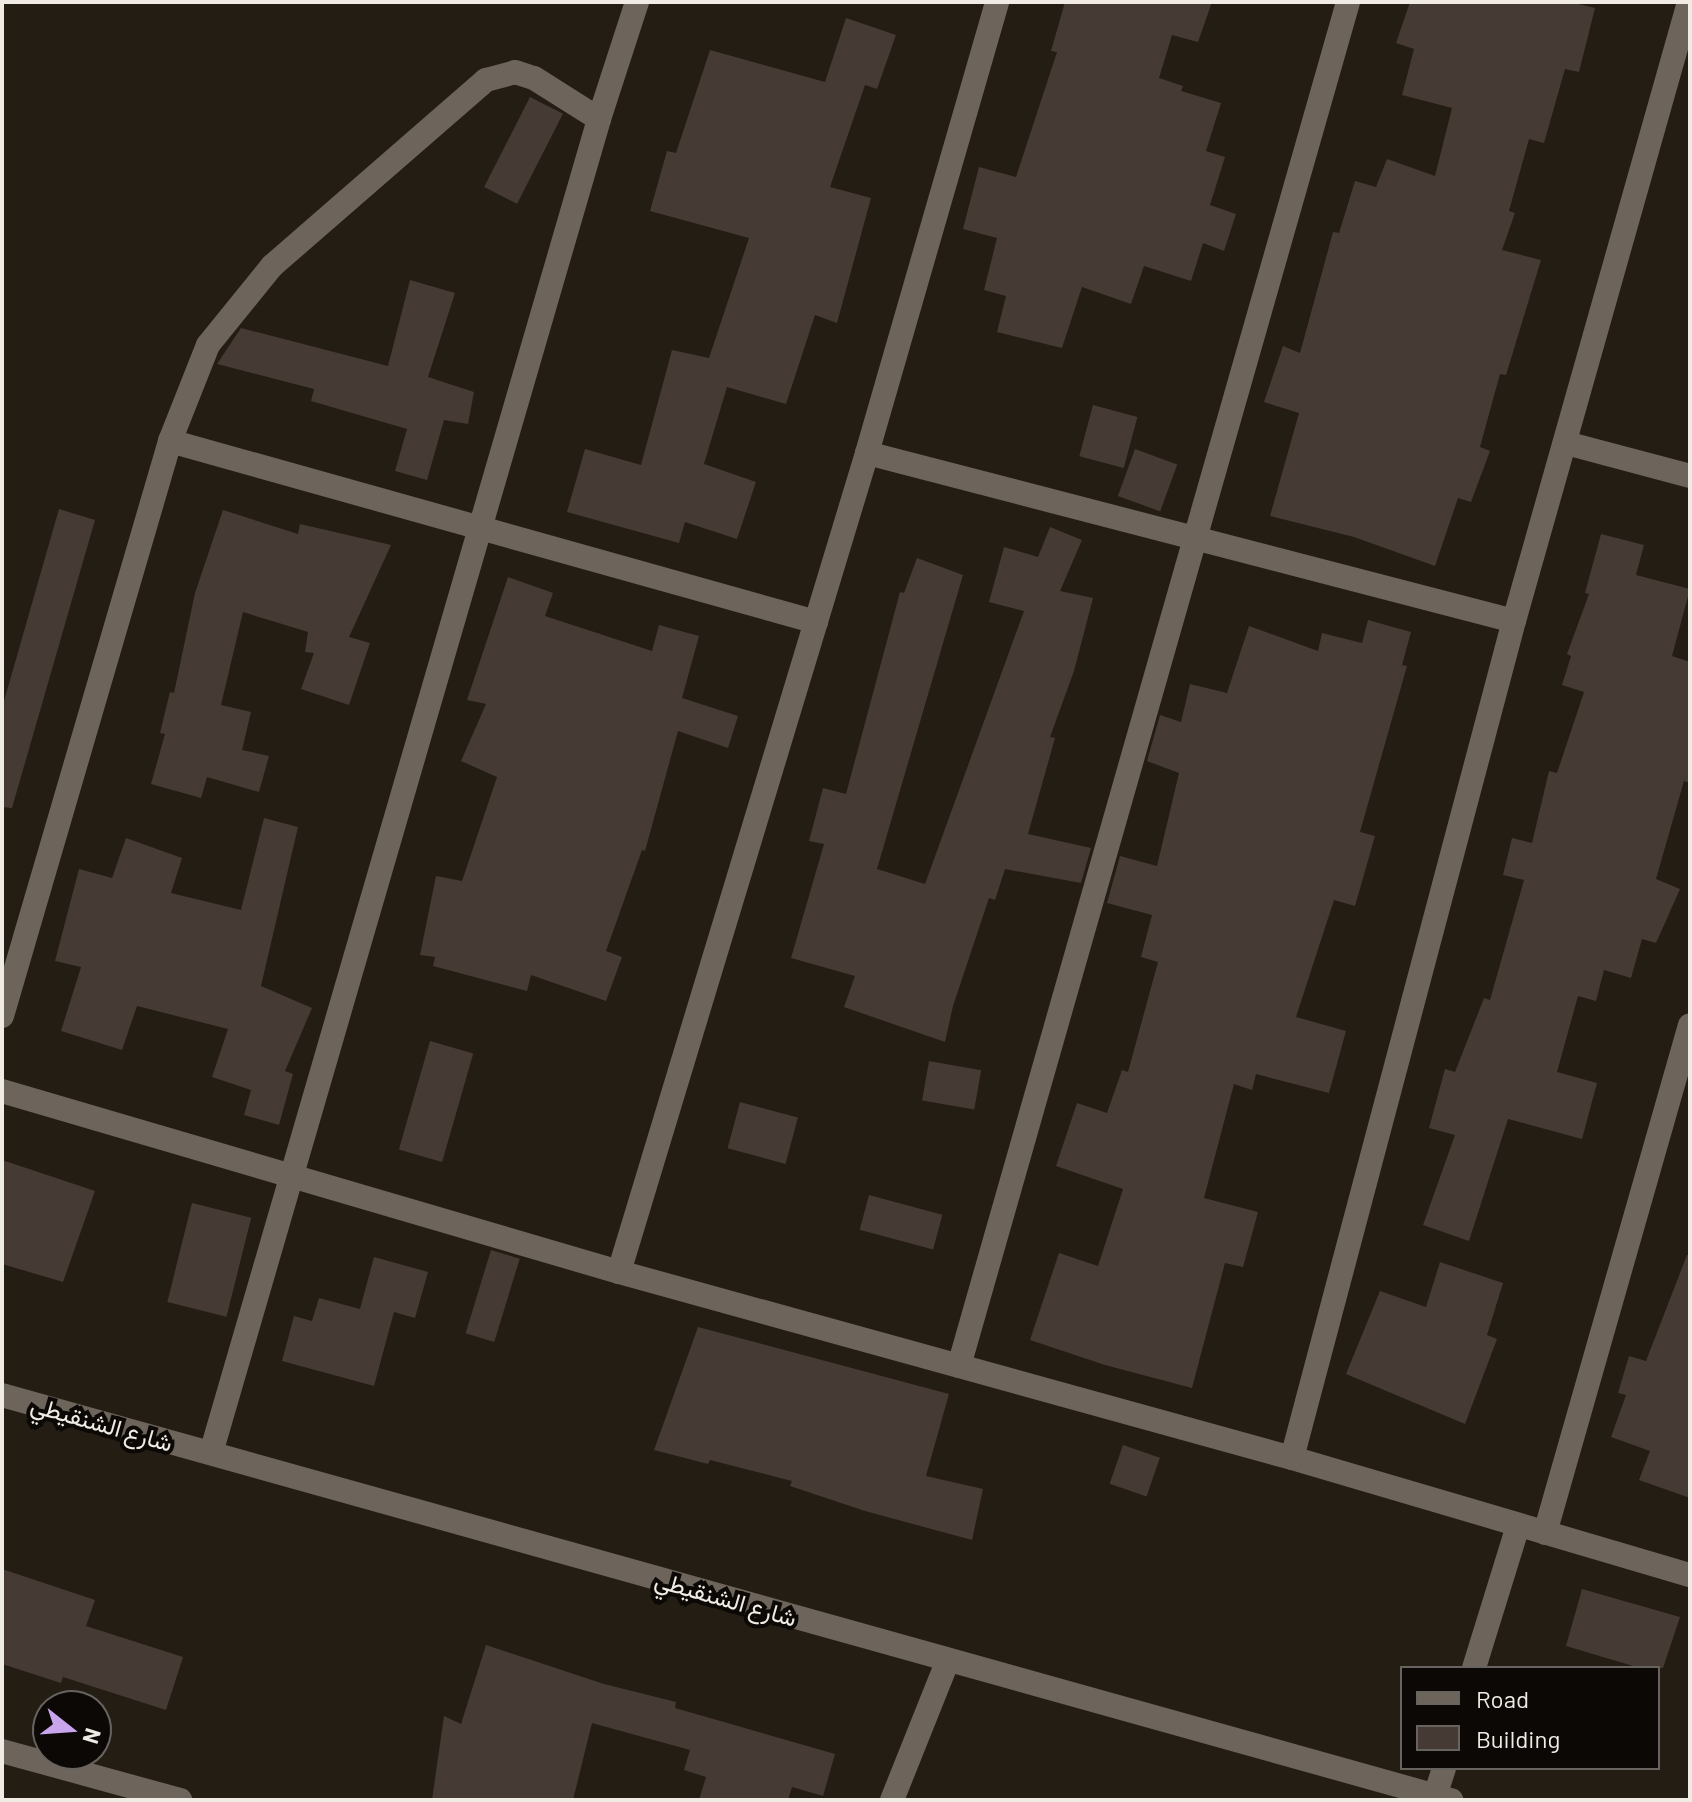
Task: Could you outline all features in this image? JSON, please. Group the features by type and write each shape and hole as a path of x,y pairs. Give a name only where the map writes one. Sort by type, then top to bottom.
{"street":[{"path":"211,1453 599,119 637,2"},
{"path":"619,1272 867,453 997,2"},
{"path":"959,1366 1348,2"},
{"path":"1292,1458 1514,621 1689,2"},
{"path":"2,1016 170,441 208,345 272,266 486,80 515,72 534,78 599,119"},
{"path":"170,441 816,622"},
{"path":"1566,443 1690,476"},
{"path":"867,453 1514,621"},
{"path":"1545,1533 1690,1025"},
{"path":"2,1091 619,1272 1292,1458 1690,1575"},
{"name":"شارع الشنقيطي","path":"2,1395 1443,1798"},
{"path":"1475,1666 1518,1526"},
{"path":"892,1800 948,1660"},
{"path":"2,1751 113,1791 180,1800"},
{"path":"1443,1798 1444,1770"}],"building":[{"path":"1065,2 1212,2 1198,42 1172,35 1159,78 1183,86 1181,91 1221,103 1206,151 1225,157 1210,205 1236,214 1224,251 1203,243 1191,281 1144,266 1131,304 1082,287 1062,348 997,332 1006,296 984,290 997,238 963,229 979,167 1016,177 1057,52 1051,51"},
{"path":"1410,2 1570,2 1595,8 1579,72 1565,69 1544,143 1529,139 1509,211 1515,213 1502,250 1541,260 1506,375 1500,374 1480,447 1490,451 1471,502 1458,498 1435,566 1354,537 1270,516 1299,413 1264,402 1283,346 1300,353 1333,232 1339,233 1355,181 1376,187 1387,159 1435,176 1452,108 1402,95 1414,49 1396,43"},
{"path":"846,18 896,35 877,89 865,85 830,187 871,198 837,323 815,315 786,404 727,387 704,464 756,482 737,539 685,522 679,543 567,512 585,449 641,465 672,350 709,358 749,238 650,211 667,151 676,153 710,50 825,82"},
{"path":"530,97 563,114 517,204 484,187"},
{"path":"410,280 455,293 428,377 474,392 468,424 444,420 427,480 395,471 407,429 311,401 314,389 217,364 241,328 388,366"},
{"path":"1093,405 1137,417 1124,468 1079,456"},
{"path":"1135,449 1177,464 1160,511 1118,496"},
{"path":"59,509 95,520 12,808 2,807 2,708"},
{"path":"223,510 298,534 300,524 391,545 349,637 370,643 349,705 301,689 314,653 305,652 308,632 243,612 221,705 251,712 242,750 269,756 259,792 207,777 201,798 151,784 165,734 160,733 170,692 174,693 195,593"},
{"path":"1050,527 1082,540 1060,591 1093,598 1074,671 1050,737 1055,738 1028,834 1091,848 1081,883 1005,869 995,900 989,898 953,1006 945,1042 844,1007 855,976 791,958 824,844 809,841 823,788 846,794 900,592 904,593 917,558 963,575 877,869 925,884 1024,611 989,602 1004,547 1038,557"},
{"path":"1601,534 1644,545 1636,575 1690,589 1672,656 1690,662 1690,783 1684,781 1656,879 1680,889 1656,943 1642,939 1631,978 1604,970 1596,1001 1578,996 1557,1072 1597,1083 1582,1139 1508,1119 1469,1241 1423,1225 1455,1135 1429,1128 1445,1069 1455,1072 1484,998 1490,1000 1524,880 1503,875 1512,838 1532,843 1549,771 1557,773 1584,692 1562,685 1571,656 1567,654 1589,594 1585,593"},
{"path":"508,577 553,593 545,616 652,651 659,625 699,636 682,698 738,716 728,748 678,731 645,851 642,850 606,951 622,957 606,1001 531,975 527,991 433,966 435,957 420,955 436,876 462,881 497,777 461,761 486,704 467,700"},
{"path":"1368,620 1411,632 1402,665 1407,666 1360,832 1375,836 1355,906 1334,900 1296,1017 1346,1031 1329,1093 1256,1074 1252,1090 1234,1084 1204,1198 1258,1212 1243,1267 1225,1263 1192,1388 1105,1365 1030,1340 1059,1253 1098,1266 1123,1189 1056,1166 1077,1103 1107,1113 1122,1070 1128,1072 1158,962 1141,957 1152,915 1107,903 1120,856 1157,866 1179,773 1147,761 1160,715 1181,722 1190,684 1227,693 1249,626 1318,651 1322,633 1362,643"},
{"path":"264,818 298,827 261,986 312,1008 285,1071 293,1074 279,1125 244,1115 251,1090 212,1077 228,1029 137,1006 122,1050 61,1031 81,967 55,961 79,869 112,878 126,838 182,858 171,893 241,910"},
{"path":"430,1041 473,1053 442,1162 399,1150"},
{"path":"929,1061 981,1070 974,1110 922,1100"},
{"path":"740,1102 798,1118 786,1164 728,1148"},
{"path":"2,1160 95,1191 63,1282 2,1264"},
{"path":"869,1195 942,1215 933,1249 860,1230"},
{"path":"192,1203 251,1218 227,1317 167,1302"},
{"path":"491,1250 520,1259 494,1342 466,1333"},
{"path":"1687,1255 1690,1255 1690,1498 1639,1480 1650,1451 1611,1437 1626,1395 1618,1393 1629,1356 1646,1361"},
{"path":"374,1257 428,1272 415,1318 394,1312 374,1386 282,1361 294,1316 312,1321 319,1298 360,1309"},
{"path":"1440,1262 1503,1283 1487,1335 1497,1339 1465,1424 1346,1374 1380,1291 1426,1307"},
{"path":"698,1327 949,1394 926,1476 983,1489 972,1540 865,1511 790,1486 792,1481 710,1460 708,1464 654,1450"},
{"path":"1123,1445 1160,1458 1147,1496 1110,1484"},
{"path":"2,1569 95,1600 86,1626 183,1657 166,1710 112,1693 112,1690 63,1677 61,1683 2,1664"},
{"path":"1582,1589 1680,1617 1663,1668 1633,1666 1566,1646"},
{"path":"486,1645 604,1684 676,1702 675,1708 835,1754 823,1796 792,1787 788,1800 699,1800 706,1777 684,1770 690,1750 592,1723 573,1800 432,1800 444,1716 461,1724"}]}
